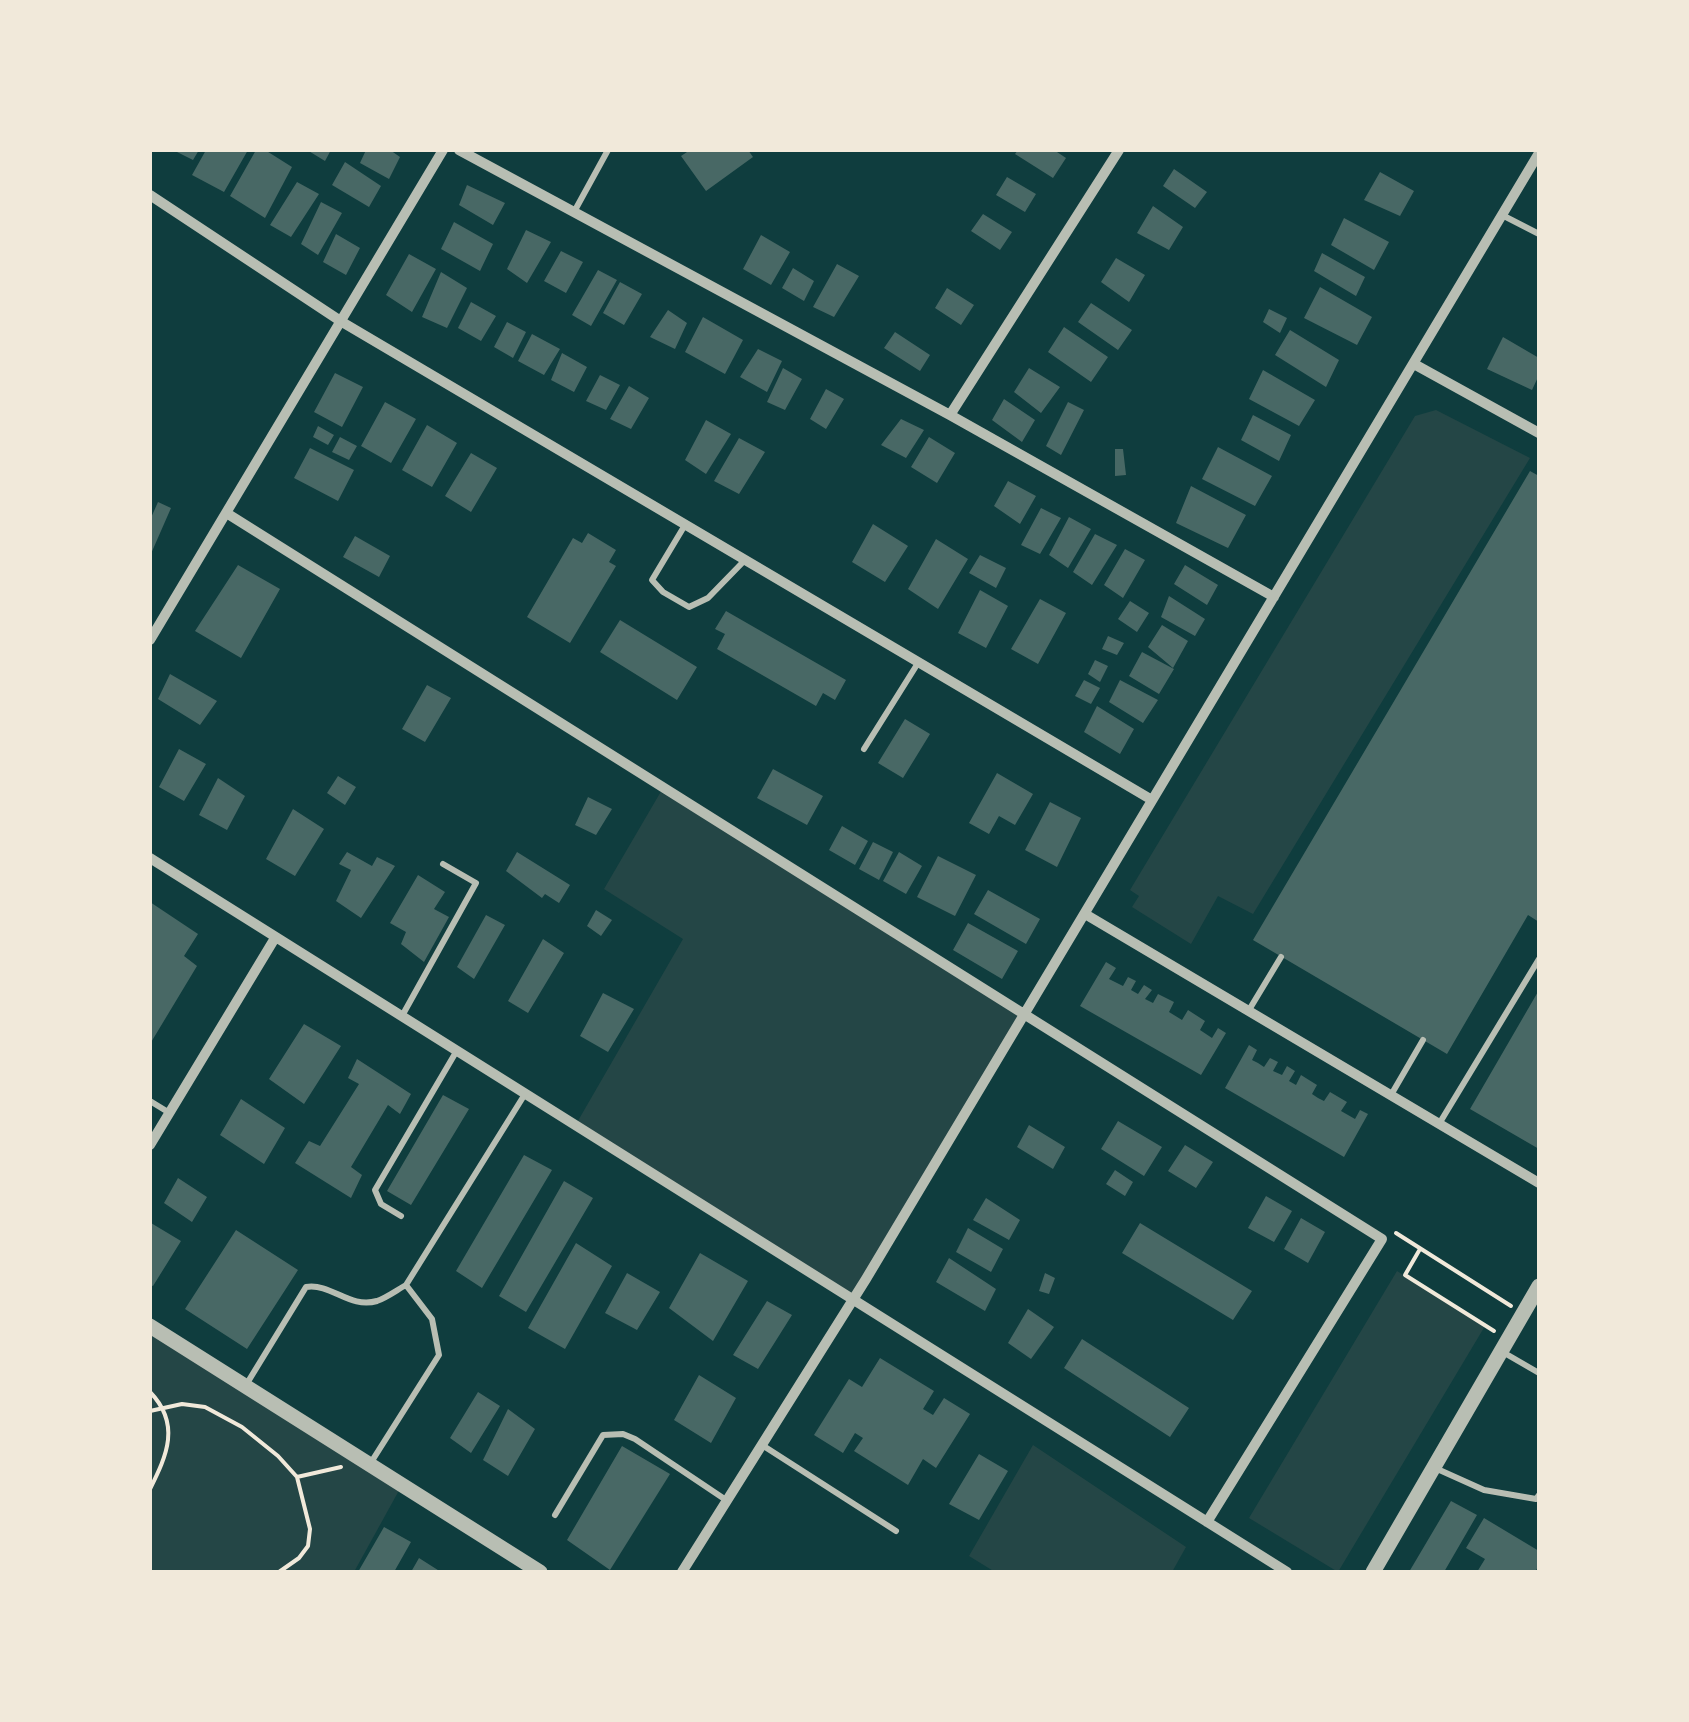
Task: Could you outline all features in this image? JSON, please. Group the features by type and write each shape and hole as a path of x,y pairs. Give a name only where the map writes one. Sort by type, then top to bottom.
{"street":[{"path":"150,640 443,150"},
{"path":"459,150 950,414 1274,597"},
{"path":"950,414 1119,150"},
{"path":"682,1572 854,1299 1539,153"},
{"path":"150,194 342,322 1152,800"},
{"path":"1414,364 1539,433"},
{"path":"228,514 1382,1239 1207,1522"},
{"path":"150,858 1286,1572"},
{"path":"1085,914 1539,1183"},
{"path":"150,1145 275,938"},
{"path":"1373,1572 1539,1286"},
{"path":"150,1326 540,1572"}],"lane":[{"path":"574,212 608,150"},
{"path":"1502,215 1539,234"},
{"path":"685,524 652,580 680,603 689,606 708,598 745,560"},
{"path":"864,749 918,663"},
{"path":"402,1017 476,882 443,864"},
{"path":"1248,1010 1281,956"},
{"path":"1440,1124 1539,959"},
{"path":"1391,1095 1423,1040"},
{"path":"400,1216 382,1204 374,1190 456,1052"},
{"path":"245,1386 306,1287 320,1285 351,1302 376,1301 406,1285 525,1094"},
{"path":"150,1101 170,1113"},
{"path":"364,1461 440,1355 432,1319 406,1285"},
{"path":"1504,1345 1539,1373"},
{"path":"555,1515 603,1435 623,1434 635,1439 727,1501"},
{"path":"762,1444 896,1531"},
{"path":"1434,1468 1484,1490 1536,1499 1539,1494"}],"path":[{"path":"1420,1250 1404,1275 1504,1345"},
{"path":"150,1392 169,1419 166,1456 150,1489"},
{"path":"150,1411 182,1404 205,1408 254,1437 297,1477 310,1530 308,1546 280,1572"},
{"path":"297,1477 364,1461"}],"shaded area":[{"path":"1436,410 1530,458 1253,914 1218,896 1191,944 1132,907 1139,896 1130,890 1415,416"},
{"path":"663,788 1025,1015 854,1299 575,1126 683,939 604,889"},
{"path":"1397,1271 1485,1326 1338,1572 1249,1518"},
{"path":"150,1326 402,1485 354,1572 150,1572"},
{"path":"1033,1445 1186,1547 1172,1572 995,1572 969,1556"}],"building":[{"path":"173,150 199,150 193,160"},
{"path":"206,150 248,150 224,192 192,175"},
{"path":"256,150 265,150 292,167 265,218 230,196"},
{"path":"307,150 331,150 325,161"},
{"path":"366,150 390,150 400,157 389,179 360,163"},
{"path":"690,150 748,150 753,157 706,191 681,156"},
{"path":"1018,150 1054,150 1066,158 1053,178 1015,154"},
{"path":"345,162 381,186 369,207 332,185"},
{"path":"1174,169 1207,192 1195,208 1163,186"},
{"path":"1380,172 1414,191 1400,216 1364,200"},
{"path":"1007,177 1036,194 1025,212 996,195"},
{"path":"297,182 319,194 291,237 270,225"},
{"path":"467,185 505,203 493,225 459,205"},
{"path":"321,202 342,213 318,255 301,244"},
{"path":"1153,206 1183,227 1169,250 1137,233"},
{"path":"983,214 1012,232 1000,250 971,231"},
{"path":"1344,218 1389,242 1374,270 1331,245"},
{"path":"454,222 493,244 480,271 441,249"},
{"path":"526,230 551,242 527,283 507,269"},
{"path":"336,234 360,248 346,275 323,262"},
{"path":"761,235 790,252 771,285 743,269"},
{"path":"561,251 583,262 566,293 544,281"},
{"path":"1322,253 1365,277 1356,296 1314,271"},
{"path":"409,254 436,269 412,312 386,295"},
{"path":"1116,258 1145,275 1129,302 1101,282"},
{"path":"837,264 859,276 834,317 813,307"},
{"path":"793,268 814,281 804,301 782,288"},
{"path":"598,270 617,280 591,326 572,315"},
{"path":"441,272 467,288 447,328 422,317"},
{"path":"620,282 642,294 624,325 603,313"},
{"path":"1320,287 1372,317 1357,345 1304,318"},
{"path":"947,288 974,305 961,325 935,308"},
{"path":"471,302 496,316 481,341 458,328"},
{"path":"1091,303 1132,330 1118,350 1078,322"},
{"path":"1269,309 1287,318 1280,333 1263,322"},
{"path":"668,310 687,323 675,349 650,337"},
{"path":"703,317 743,340 725,374 685,352"},
{"path":"507,322 526,332 513,358 494,347"},
{"path":"1064,327 1108,357 1091,382 1048,352"},
{"path":"1290,330 1339,360 1326,387 1275,355"},
{"path":"895,332 930,355 920,371 884,348"},
{"path":"532,334 560,349 544,375 518,361"},
{"path":"1503,337 1539,358 1539,375 1532,390 1487,369"},
{"path":"758,349 782,361 767,392 740,377"},
{"path":"562,353 587,367 574,392 551,380"},
{"path":"783,368 802,379 785,410 767,402"},
{"path":"1029,368 1060,387 1041,413 1014,392"},
{"path":"1263,370 1315,400 1299,426 1249,399"},
{"path":"335,373 363,387 342,427 314,412"},
{"path":"600,375 620,385 606,410 586,401"},
{"path":"629,386 649,398 631,429 610,419"},
{"path":"826,389 844,399 826,429 810,419"},
{"path":"1004,399 1035,420 1022,442 992,420"},
{"path":"385,402 416,419 391,463 361,446"},
{"path":"1068,402 1084,410 1061,455 1046,446"},
{"path":"1253,415 1291,435 1279,461 1241,440"},
{"path":"901,419 924,430 906,458 881,445"},
{"path":"706,420 731,434 706,474 685,460"},
{"path":"427,425 457,443 432,487 402,470"},
{"path":"318,426 334,435 328,445 313,437"},
{"path":"340,437 357,446 349,460 332,452"},
{"path":"929,437 955,453 937,483 911,467"},
{"path":"739,438 765,452 739,494 714,481"},
{"path":"1218,447 1272,476 1255,506 1202,479"},
{"path":"310,448 354,470 338,501 294,478"},
{"path":"1115,449 1123,449 1126,475 1115,476"},
{"path":"471,453 497,468 471,512 445,496"},
{"path":"1530,471 1539,476 1539,922 1528,915 1447,1054 1253,940"},
{"path":"1008,481 1036,496 1020,524 994,506"},
{"path":"1191,486 1246,515 1228,548 1176,523"},
{"path":"158,502 171,508 150,556 150,520"},
{"path":"1041,508 1061,518 1040,554 1021,545"},
{"path":"1069,517 1091,529 1068,568 1049,555"},
{"path":"873,524 908,546 885,582 852,562"},
{"path":"588,533 616,550 609,562 616,566 570,643 527,617 573,538 582,543"},
{"path":"1095,534 1117,545 1092,585 1073,572"},
{"path":"355,536 390,556 379,577 343,557"},
{"path":"936,539 968,559 938,609 908,589"},
{"path":"1125,549 1145,560 1123,598 1104,585"},
{"path":"980,555 1006,568 996,588 969,573"},
{"path":"238,565 280,589 241,658 195,631"},
{"path":"1185,565 1218,585 1207,605 1174,584"},
{"path":"980,590 1008,606 986,648 958,633"},
{"path":"1169,596 1205,619 1195,636 1161,617"},
{"path":"1040,599 1066,613 1038,664 1011,649"},
{"path":"1130,601 1149,613 1137,632 1118,619"},
{"path":"726,611 846,680 835,700 823,693 816,706 717,649 725,634 715,629"},
{"path":"620,620 697,667 677,700 600,652"},
{"path":"1162,625 1188,641 1173,668 1148,647"},
{"path":"1108,636 1124,643 1117,655 1102,649"},
{"path":"1142,652 1174,669 1159,694 1129,676"},
{"path":"1095,660 1108,666 1100,682 1088,674"},
{"path":"170,674 217,701 200,725 158,699"},
{"path":"1084,680 1100,688 1091,704 1075,696"},
{"path":"1120,680 1158,700 1143,723 1109,702"},
{"path":"427,685 451,698 425,742 402,729"},
{"path":"1097,706 1134,729 1120,754 1084,732"},
{"path":"905,719 930,734 903,778 878,763"},
{"path":"179,749 206,764 184,801 159,787"},
{"path":"773,769 823,796 807,825 757,798"},
{"path":"997,773 1033,794 1015,825 999,816 989,834 969,823"},
{"path":"338,776 356,787 345,805 327,793"},
{"path":"218,778 245,796 227,830 199,815"},
{"path":"588,797 612,809 596,835 575,825"},
{"path":"1050,802 1081,818 1057,867 1025,850"},
{"path":"293,809 324,829 295,876 266,859"},
{"path":"842,826 868,841 855,865 829,850"},
{"path":"873,842 893,852 879,880 859,869"},
{"path":"347,852 372,866 377,857 395,866 361,918 336,901 351,870 339,864"},
{"path":"517,852 570,885 559,903 545,894 542,898 506,871"},
{"path":"899,852 922,866 906,894 883,881"},
{"path":"938,856 976,875 955,916 917,897"},
{"path":"418,875 445,892 434,909 449,917 424,962 401,944 406,932 390,923"},
{"path":"988,890 1040,919 1026,944 974,914"},
{"path":"150,902 198,934 184,956 197,966 150,1044"},
{"path":"596,910 612,920 601,936 587,926"},
{"path":"486,915 505,925 474,979 457,967"},
{"path":"968,923 1018,951 1002,979 953,950"},
{"path":"543,939 564,953 528,1013 508,1001"},
{"path":"1106,962 1116,968 1109,979 1123,986 1128,977 1136,981 1131,990 1138,994 1144,985 1152,990 1145,999 1153,1003 1158,994 1174,1002 1169,1012 1182,1020 1188,1010 1205,1021 1200,1030 1212,1038 1218,1028 1226,1033 1201,1075 1080,1006"},
{"path":"1539,990 1539,1149 1470,1109"},
{"path":"603,993 634,1009 608,1052 580,1036"},
{"path":"304,1024 341,1046 304,1104 269,1079"},
{"path":"1249,1045 1257,1050 1252,1060 1264,1067 1270,1058 1278,1062 1273,1071 1282,1075 1287,1066 1295,1071 1289,1081 1296,1085 1301,1075 1317,1085 1312,1094 1318,1098 1324,1101 1330,1092 1347,1102 1341,1111 1355,1119 1360,1110 1368,1114 1344,1157 1225,1088"},
{"path":"357,1059 411,1094 400,1114 388,1105 351,1167 362,1175 351,1198 295,1163 309,1141 320,1146 359,1084 348,1078"},
{"path":"443,1095 469,1109 411,1205 387,1191"},
{"path":"241,1099 285,1128 264,1164 220,1135"},
{"path":"1118,1121 1162,1147 1144,1176 1101,1149"},
{"path":"1029,1125 1065,1147 1053,1169 1017,1147"},
{"path":"1185,1145 1213,1162 1196,1188 1168,1171"},
{"path":"524,1155 552,1170 482,1288 456,1271"},
{"path":"1115,1170 1133,1182 1125,1196 1106,1184"},
{"path":"178,1178 207,1197 192,1222 164,1203"},
{"path":"564,1181 593,1198 526,1312 499,1296"},
{"path":"1266,1196 1292,1211 1274,1242 1248,1228"},
{"path":"986,1198 1020,1220 1009,1240 973,1220"},
{"path":"1301,1218 1325,1232 1308,1263 1284,1249"},
{"path":"151,1223 181,1241 153,1286 150,1285"},
{"path":"1140,1223 1252,1291 1233,1320 1122,1253"},
{"path":"968,1228 1003,1249 991,1272 956,1252"},
{"path":"236,1230 298,1270 247,1349 185,1309"},
{"path":"576,1243 612,1266 565,1349 528,1328"},
{"path":"700,1253 748,1281 713,1341 669,1308"},
{"path":"949,1258 996,1289 985,1311 936,1282"},
{"path":"627,1273 660,1292 637,1330 605,1313"},
{"path":"1045,1273 1055,1278 1049,1294 1039,1291"},
{"path":"767,1301 792,1315 758,1369 733,1355"},
{"path":"1028,1309 1054,1327 1031,1359 1008,1343"},
{"path":"1082,1339 1189,1408 1170,1437 1064,1368"},
{"path":"880,1358 934,1391 923,1409 933,1415 944,1398 970,1414 936,1468 923,1459 908,1485 854,1451 863,1438 855,1433 843,1453 814,1435 849,1379 862,1387"},
{"path":"699,1375 736,1398 711,1443 674,1420"},
{"path":"478,1392 500,1406 471,1453 450,1438"},
{"path":"508,1409 535,1429 508,1476 483,1460"},
{"path":"622,1446 670,1474 610,1570 567,1540"},
{"path":"979,1454 1008,1471 979,1520 949,1504"},
{"path":"1451,1501 1477,1515 1444,1572 1409,1572"},
{"path":"1484,1518 1539,1551 1535,1572 1477,1572 1485,1559 1466,1548"},
{"path":"384,1527 411,1542 394,1572 358,1572"},
{"path":"419,1558 441,1572 411,1572"}]}
